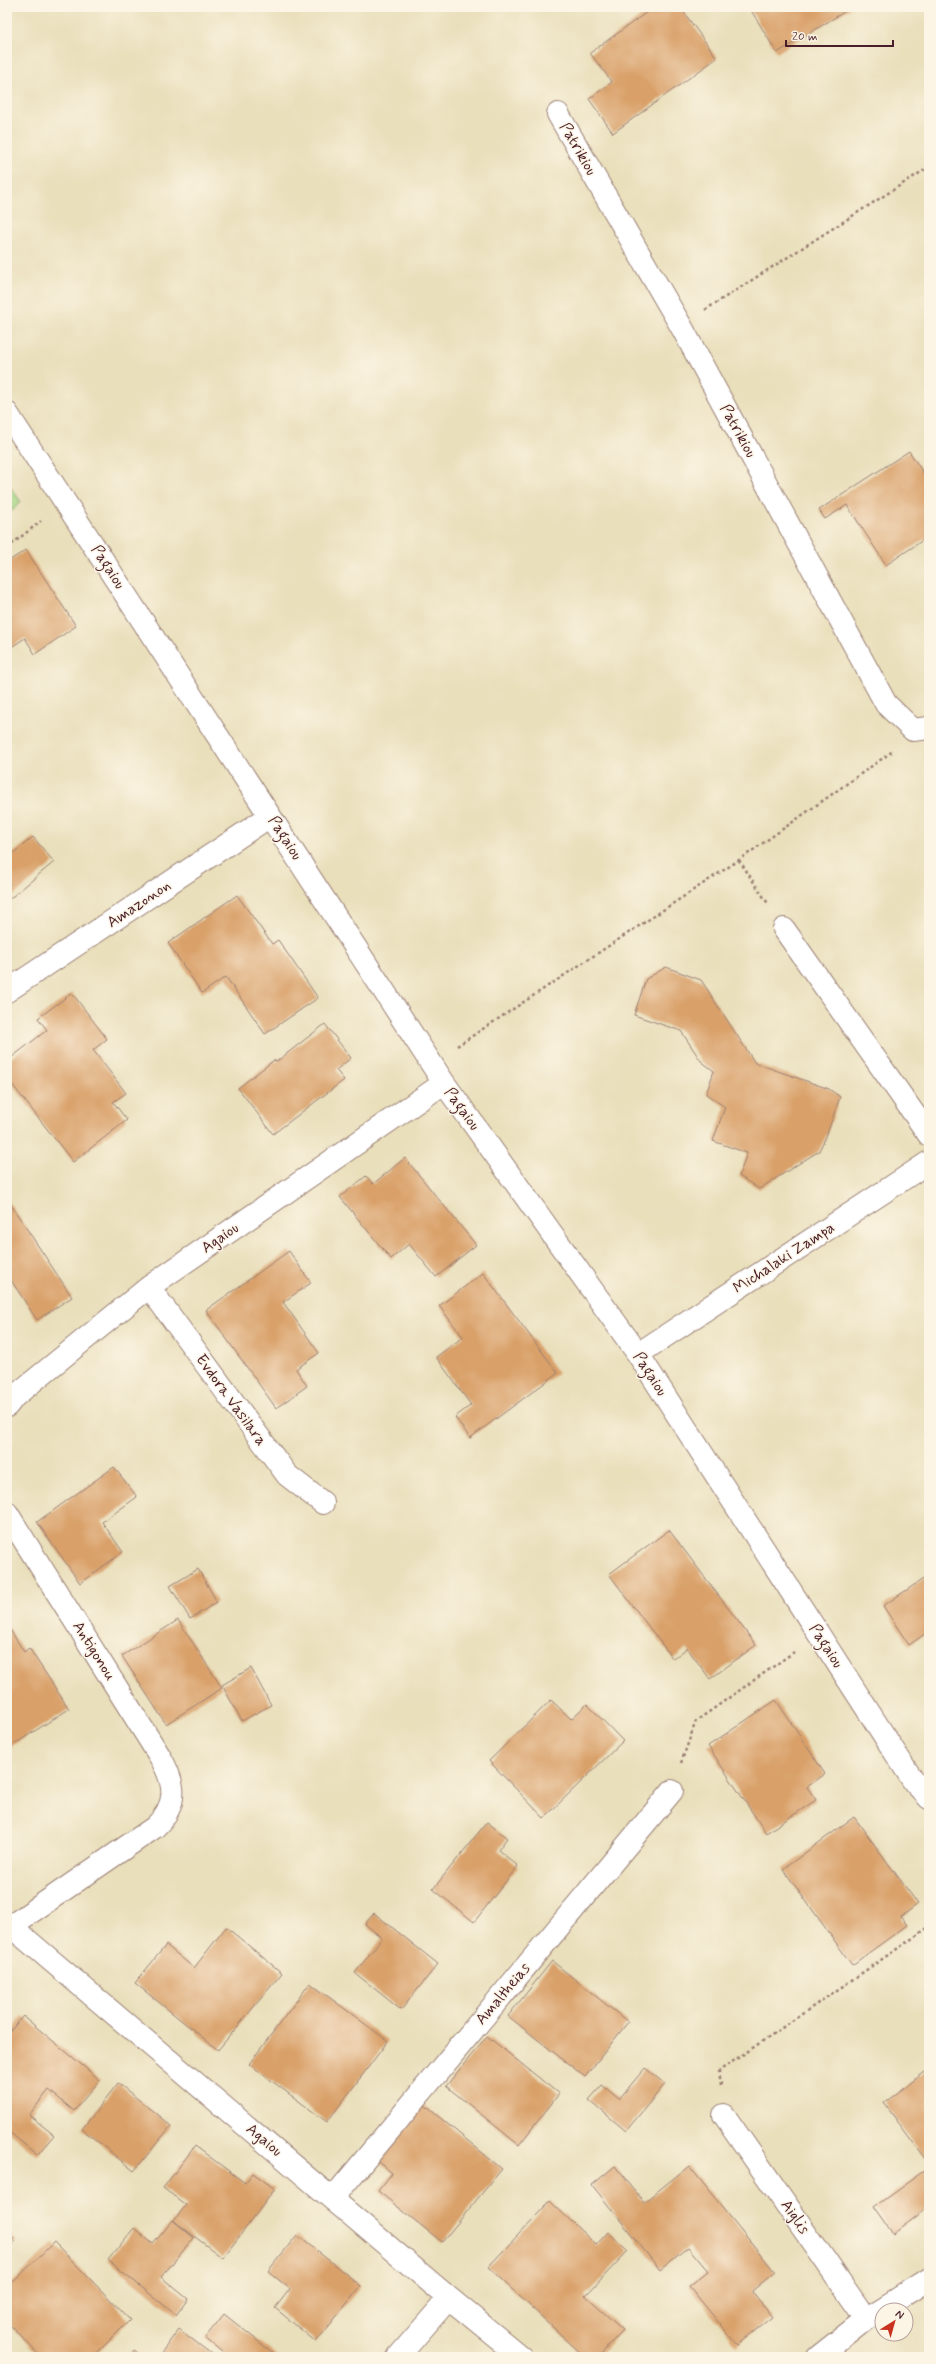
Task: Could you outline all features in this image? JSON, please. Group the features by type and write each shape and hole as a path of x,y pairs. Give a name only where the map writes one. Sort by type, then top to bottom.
{"street":[{"name":"Patrikiou","path":"558,114 681,326 886,704 913,730 929,728"},
{"name":"Pagaiou","path":"7,413 444,1084 638,1354 914,1782 929,1798"},
{"name":"Amazonon","path":"7,991 270,816"},
{"path":"784,929 929,1135"},
{"name":"Agaiou","path":"7,1406 16,1396 149,1287 444,1084"},
{"name":"Michalaki Zampa","path":"638,1354 929,1162"},
{"name":"Evdora Vasilara","path":"149,1287 287,1475 323,1503"},
{"name":"Antigonou","path":"7,1513 159,1755 169,1772 173,1791 167,1812 155,1827 9,1925"},
{"name":"Amaltheias","path":"333,2198 672,1791"},
{"name":"Agaiou","path":"9,1925 333,2198 449,2298 521,2357"},
{"name":"Aiglis","path":"724,2115 866,2319"},
{"path":"818,2357 866,2319 929,2280"},
{"path":"398,2357 449,2298"}],"path":[{"path":"681,326 929,167"},
{"path":"7,548 65,502"},
{"path":"431,1063 739,860 867,771"},
{"path":"739,860 784,929"},
{"path":"672,1791 696,1721 819,1634"},
{"path":"724,2115 719,2071 929,1927"}],"green space":[{"path":"7,482 21,502 7,515"}],"building":[{"path":"654,7 680,7 717,58 613,133 589,99 612,82 590,53"},
{"path":"749,7 852,7 777,53"},
{"path":"909,451 929,482 929,536 886,565 847,505 825,519 819,510"},
{"path":"26,550 76,626 35,654 25,638 7,650 7,562"},
{"path":"33,837 54,862 7,901 7,858"},
{"path":"237,895 272,944 278,940 318,998 265,1034 226,977 202,993 168,943"},
{"path":"666,967 701,980 755,1063 829,1089 840,1097 827,1134 819,1151 759,1189 739,1176 747,1153 713,1141 725,1107 706,1094 714,1071 701,1061 681,1031 634,1015 646,979"},
{"path":"72,993 107,1039 93,1050 126,1093 113,1102 127,1120 73,1162 7,1078 7,1061 47,1030 38,1018"},
{"path":"325,1024 351,1058 336,1070 344,1080 273,1134 238,1088 274,1060 276,1062"},
{"path":"405,1158 476,1245 436,1277 409,1244 391,1259 340,1197 366,1176 373,1184"},
{"path":"7,1199 72,1297 37,1320 7,1274"},
{"path":"289,1251 311,1283 283,1302 319,1353 296,1369 307,1386 276,1408 206,1310"},
{"path":"483,1273 558,1373 470,1438 455,1417 471,1405 436,1357 463,1337 439,1306"},
{"path":"114,1467 137,1497 102,1522 123,1552 80,1583 37,1522"},
{"path":"669,1530 756,1645 710,1679 687,1648 673,1659 609,1574"},
{"path":"198,1569 217,1602 190,1619 170,1586"},
{"path":"929,1575 929,1631 909,1645 883,1606"},
{"path":"178,1620 222,1688 166,1724 122,1656"},
{"path":"9,1628 24,1652 29,1648 69,1709 10,1747 7,1742 7,1630"},
{"path":"251,1668 271,1705 242,1721 222,1685"},
{"path":"551,1700 571,1719 587,1704 623,1741 544,1818 489,1761"},
{"path":"776,1700 825,1774 807,1787 816,1800 766,1833 708,1746"},
{"path":"854,1817 918,1904 901,1917 907,1925 852,1965 783,1869"},
{"path":"487,1822 507,1838 498,1850 518,1866 474,1922 433,1889"},
{"path":"374,1913 438,1964 401,2010 355,1973 382,1938 365,1924"},
{"path":"226,1927 282,1973 218,2050 135,1983 166,1945 194,1968"},
{"path":"552,1961 628,2022 585,2077 508,2016"},
{"path":"310,1983 388,2041 327,2122 249,2064"},
{"path":"23,2016 100,2080 74,2111 49,2090 29,2115 54,2135 37,2155 7,2130 7,2035"},
{"path":"487,2036 559,2094 519,2145 446,2086"},
{"path":"645,2068 665,2084 626,2131 589,2100 602,2085 619,2099"},
{"path":"929,2069 929,2164 884,2103"},
{"path":"118,2083 171,2126 134,2171 82,2129"},
{"path":"421,2102 502,2169 442,2242 378,2191 392,2173 374,2159"},
{"path":"195,2146 245,2183 253,2173 275,2189 223,2258 174,2221 186,2205 163,2188"},
{"path":"615,2166 644,2202 689,2166 775,2272 752,2291 772,2317 737,2345 689,2286 708,2271 688,2247 660,2270 592,2185"},
{"path":"929,2167 929,2207 893,2234 874,2207"},
{"path":"550,2201 596,2245 608,2232 628,2251 585,2296 623,2330 598,2357 585,2357 488,2267"},
{"path":"173,2220 194,2238 161,2277 188,2299 176,2315 108,2260 134,2228 153,2244"},
{"path":"7,2231 16,2241 7,2249"},
{"path":"297,2235 361,2286 316,2342 275,2308 290,2289 268,2271"},
{"path":"54,2242 130,2320 93,2357 41,2357 7,2322 7,2288"},
{"path":"224,2314 278,2357 228,2357 205,2338"},
{"path":"179,2329 215,2357 158,2357"},
{"path":"134,2351 142,2357 129,2357"}]}
